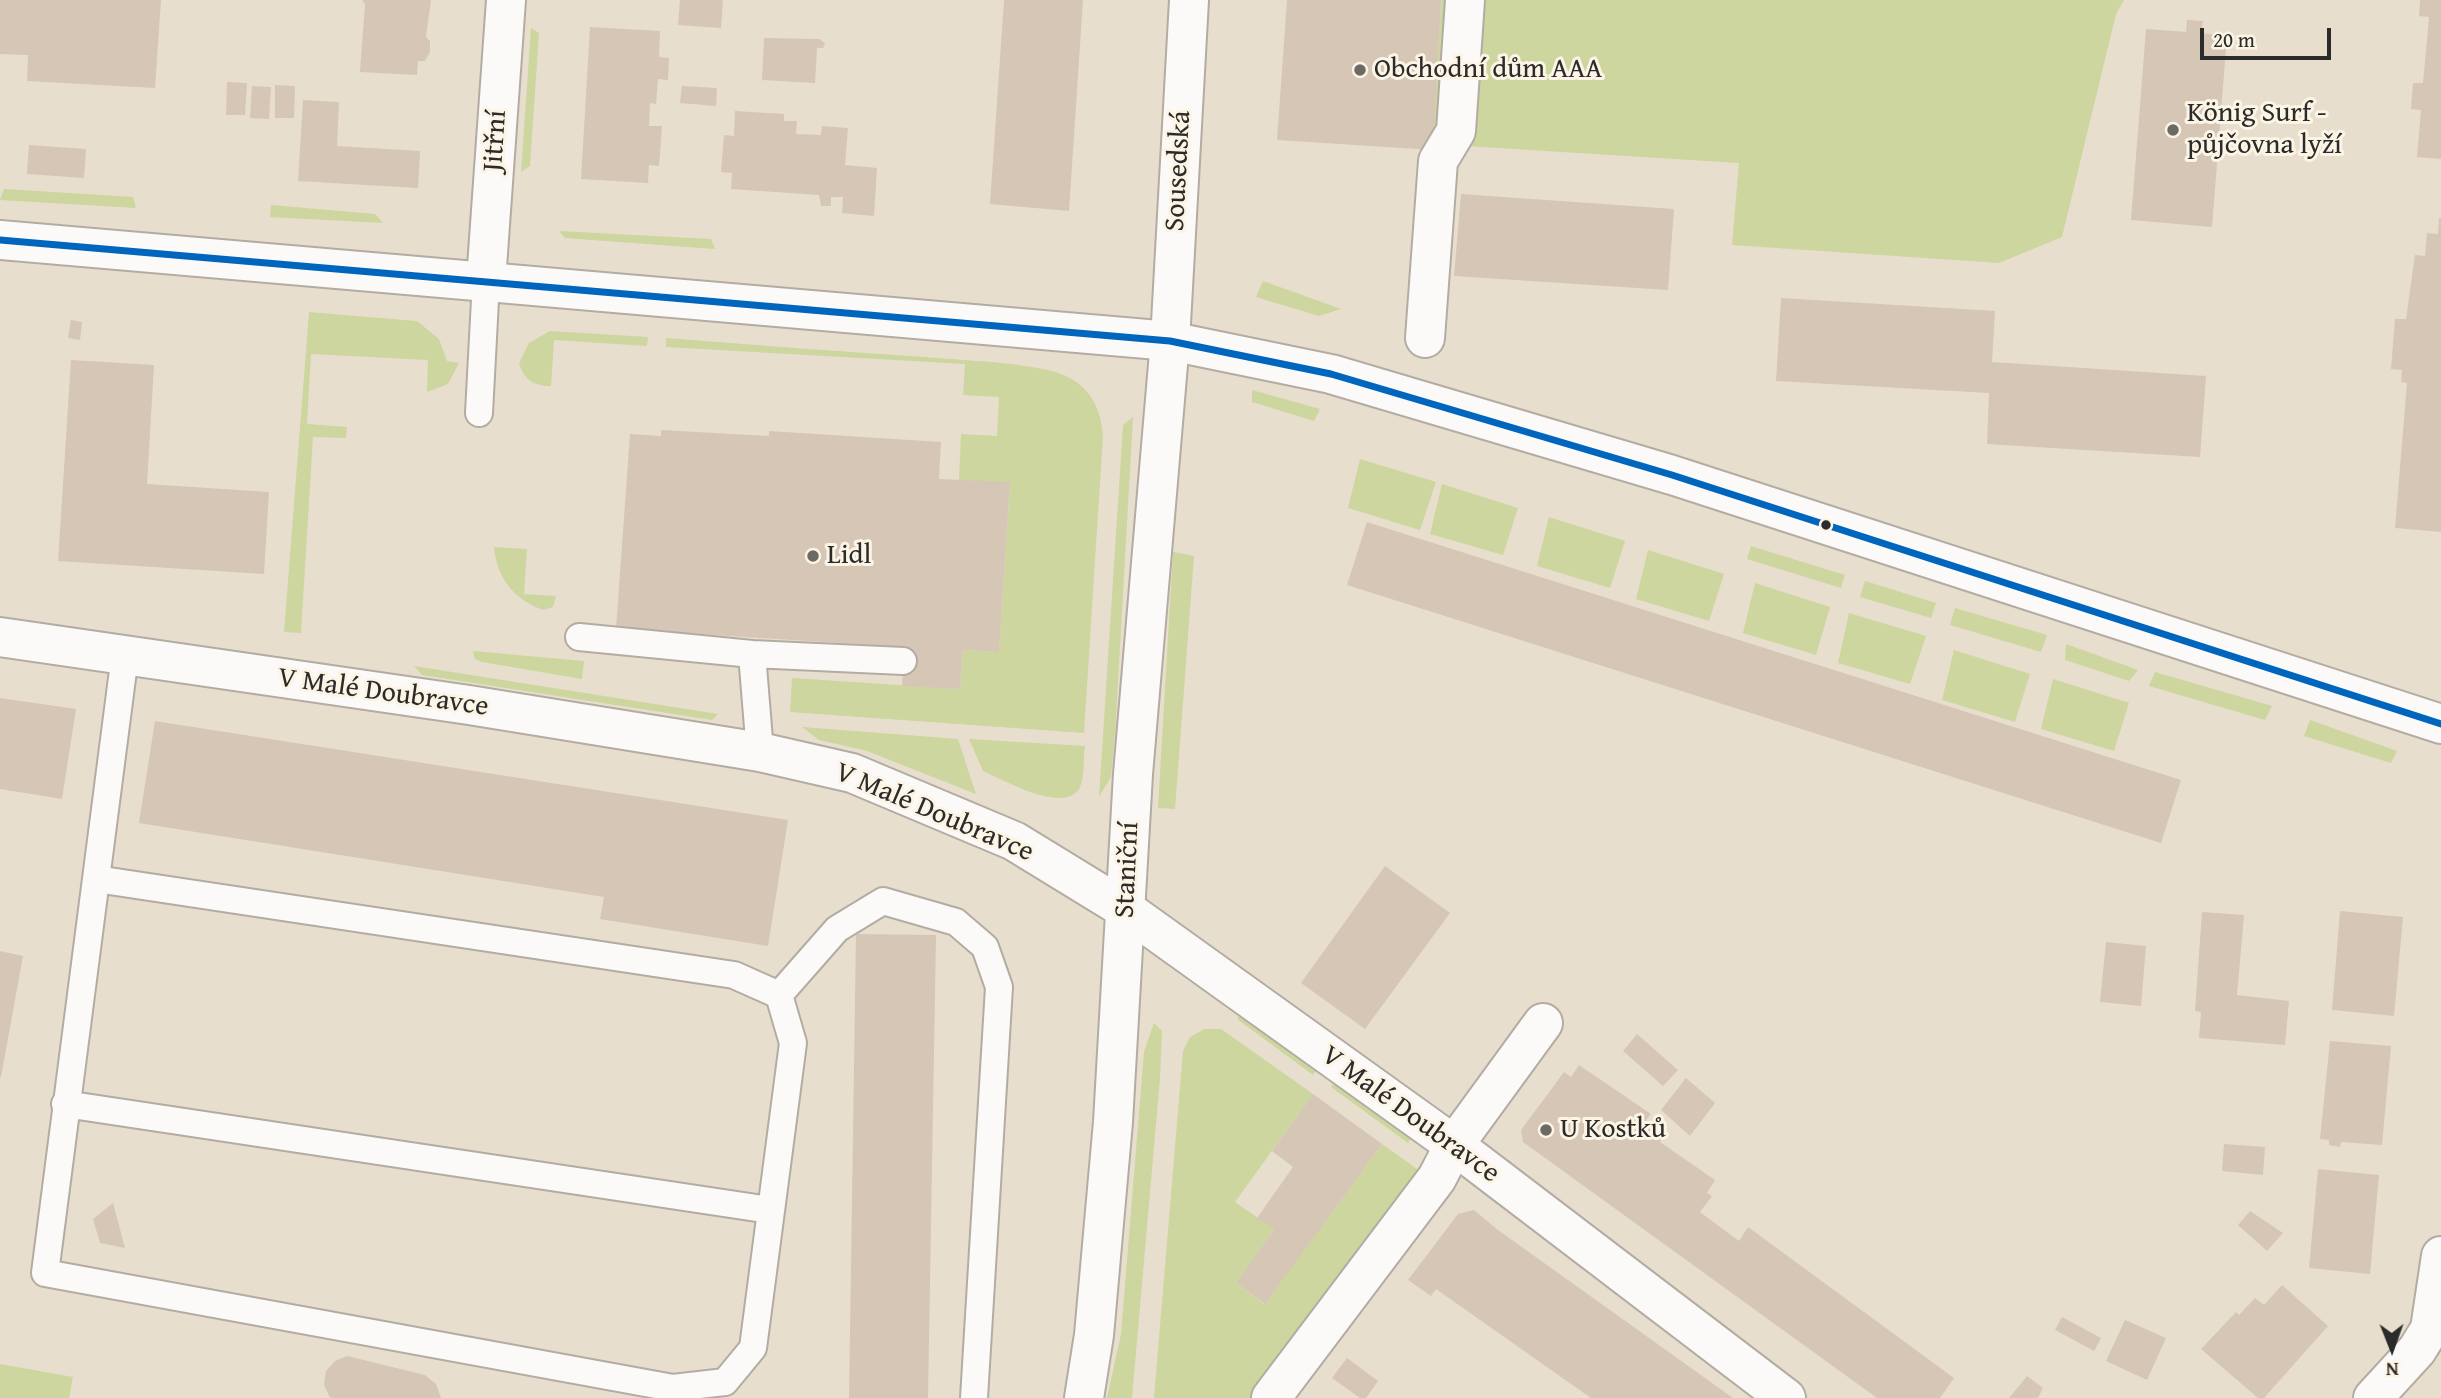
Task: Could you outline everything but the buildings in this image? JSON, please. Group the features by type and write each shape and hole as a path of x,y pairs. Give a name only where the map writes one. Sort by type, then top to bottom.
{"street":[{"name":"Jitřní","path":"486,281 506,0"},
{"name":"Sousedská","path":"1170,341 1189,0"},
{"path":"1425,338 1438,161 1456,131 1465,0"},
{"path":"0,240 1170,341 1331,374 1659,471 2441,724"},
{"name":"Staniční","path":"1084,1398 1094,1335 1113,1122 1133,774 1170,341"},
{"name":"V Malé Doubravce","path":"0,637 760,752 852,773 1014,841 1125,909 1454,1145 1786,1398"},
{"path":"1270,1398 1437,1178 1454,1145 1543,1023"},
{"path":"2373,1398 2417,1350 2430,1329 2441,1256"}],"lane":[{"path":"479,413 486,281"},
{"path":"579,637 752,654 903,661"},
{"path":"752,654 760,752"},
{"path":"125,655 44,1273 678,1388 716,1398"},
{"path":"96,880 734,975 779,995 793,1043 753,1348 725,1382 678,1388"},
{"path":"779,995 837,929 883,901 956,922 985,947 999,987 974,1398"},
{"path":"65,1104 770,1210"}],"green space":[{"path":"1441,0 2124,0 2116,14 2062,237 1999,263 1732,245 1739,163 1433,144"},
{"path":"531,28 539,33 530,166 521,172"},
{"path":"4,189 133,197 136,208 0,200"},
{"path":"271,205 375,214 383,223 270,217"},
{"path":"559,231 711,239 715,249 565,238"},
{"path":"1263,281 1341,309 1319,316 1256,297"},
{"path":"309,312 417,321 439,339 447,361 459,363 448,384 427,392 428,360 311,354 307,424 347,427 346,438 313,437 301,633 284,632"},
{"path":"550,331 648,337 647,346 554,340 551,386 545,386 527,378 519,363 529,343"},
{"path":"666,338 1004,363 1054,372 1066,376 1082,387 1097,408 1103,436 1084,733 790,712 792,678 960,689 963,650 999,652 1010,483 959,480 961,434 997,436 999,397 963,395 965,364 666,347"},
{"path":"1252,390 1320,409 1314,421 1252,402"},
{"path":"1133,417 1115,735 1111,777 1099,797 1123,425"},
{"path":"1360,459 1436,482 1420,530 1348,508"},
{"path":"1442,484 1518,508 1503,555 1430,534"},
{"path":"1549,517 1625,541 1610,588 1537,566"},
{"path":"1751,546 1845,575 1841,588 1747,559"},
{"path":"494,547 527,549 524,594 556,596 553,607 543,610 516,594 503,578"},
{"path":"1648,550 1724,574 1709,621 1636,599"},
{"path":"1173,552 1194,556 1175,809 1158,808"},
{"path":"1865,581 1936,603 1931,618 1860,597"},
{"path":"1755,583 1830,607 1816,655 1743,633"},
{"path":"1955,608 2047,635 2041,652 1950,625"},
{"path":"1849,613 1926,636 1910,684 1838,663"},
{"path":"2066,644 2138,670 2129,681 2065,660"},
{"path":"1954,650 2030,674 2015,722 1942,700"},
{"path":"473,651 584,661 582,679 482,662 475,659"},
{"path":"414,666 718,714 712,720 422,675"},
{"path":"2155,672 2272,706 2265,720 2149,686"},
{"path":"2053,679 2129,703 2114,751 2041,729"},
{"path":"2310,720 2397,751 2391,763 2304,736"},
{"path":"802,727 958,739 976,794 867,751 819,740"},
{"path":"969,739 1085,746 1081,785 1071,796 1060,798 1047,797 1018,787 983,771"},
{"path":"1241,1013 1318,1068 1313,1075 1237,1019"},
{"path":"1154,1023 1162,1031 1160,1078 1132,1398 1107,1398 1121,1334 1144,1052"},
{"path":"1204,1029 1221,1029 1313,1094 1235,1202 1274,1229 1236,1283 1264,1304 1382,1144 1427,1176 1258,1398 1154,1398 1183,1051 1190,1037"},
{"path":"1336,1081 1412,1137 1408,1143 1331,1087"},
{"path":"0,1364 73,1377 69,1398 0,1398"}],"transit line":[{"path":"0,240 1170,341 1331,374 1672,475 2441,724"}],"place":[{"name":"Obchodní dům AAA","path":"1360,70"},
{"name":"König Surf - půjčovna lyží","path":"2173,130"},
{"name":"Lidl","path":"813,556"},
{"name":"U Kostků","path":"1546,1130"}]}
